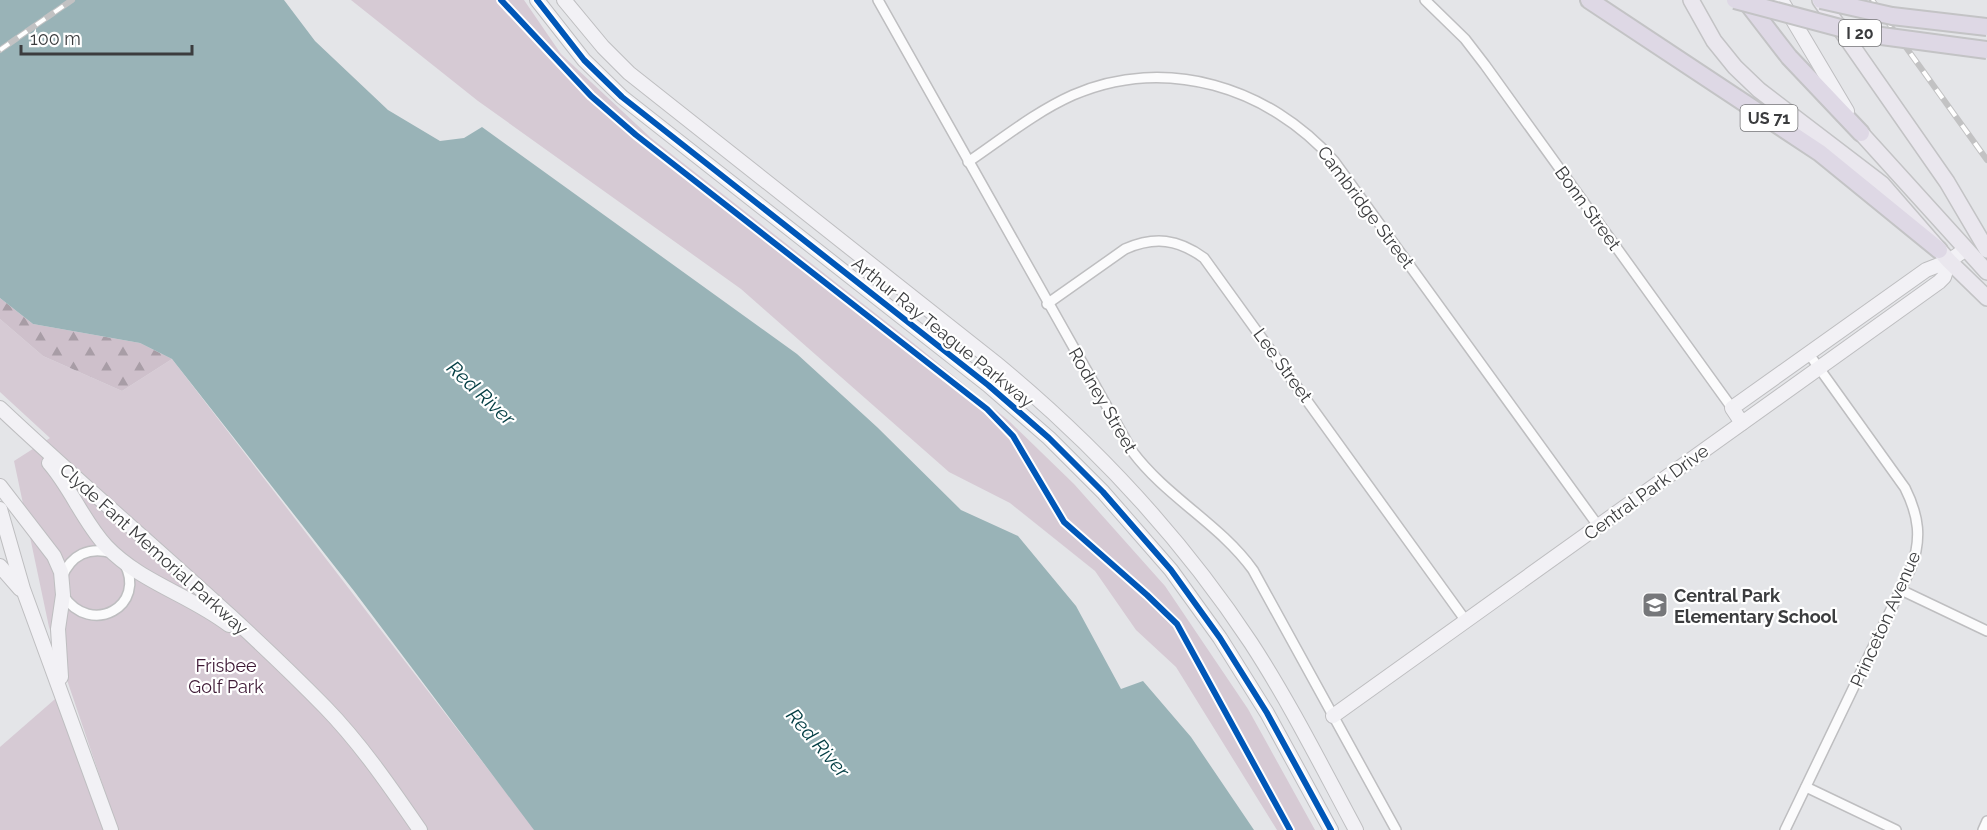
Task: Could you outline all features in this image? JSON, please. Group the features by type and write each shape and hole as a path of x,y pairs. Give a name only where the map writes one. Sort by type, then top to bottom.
{"highway":[{"name":"US 71","path":"1589,0 1820,153 1944,256"},
{"name":"I 20","path":"1736,0 1858,33 1987,50"},
{"name":"US 71","path":"1745,0 1790,57 1861,134"},
{"name":"I 20","path":"1820,0 1893,16 1987,27"}],"main road":[{"path":"1690,0 1714,41 1735,67 1759,90 1867,171 1903,206 1944,256"},
{"path":"1820,0 1947,182 1983,244"},
{"name":"US 71","path":"1861,134 1987,272"},
{"name":"US 71","path":"1944,256 1987,298"}],"street":[{"name":"Arthur Ray Teague Parkway","path":"537,0 584,60 622,97 1001,396 1049,438 1103,492 1171,570 1220,638 1267,712 1331,830"},
{"name":"Arthur Ray Teague Parkway","path":"564,0 629,73 997,364 1055,413 1116,473 1165,529 1233,617 1282,694 1356,830"},
{"name":"Bonn Street","path":"1425,0 1465,39 1485,65 1742,423"},
{"path":"1781,0 1861,134"},
{"name":"Rodney Street","path":"882,1 1047,304 1140,462 1232,544 1253,570 1396,830"},
{"name":"Cambridge Street","path":"968,162 1051,105 1075,94 1127,81 1149,78 1201,82 1266,104 1300,127 1334,161 1599,527"},
{"name":"Lee Street","path":"1047,304 1125,249 1140,243 1152,240 1180,243 1204,258 1466,621"},
{"path":"1966,249 1983,244"},
{"name":"Central Park Drive","path":"1732,408 1944,256 1966,249"},
{"name":"Central Park Drive","path":"1333,716 1599,527 1655,491 1742,423 1939,282 1944,277 1944,256"},
{"name":"Princeton Avenue","path":"1785,830 1901,590 1918,548 1919,528 1915,510 1905,488 1809,354"},
{"path":"0,409 60,476 94,530 119,557 138,573 194,602 283,667"},
{"name":"Clyde Fant Memorial Parkway","path":"0,409 283,667 339,723 420,830"},
{"path":"0,486 54,556 62,578 63,595 58,629 62,693"},
{"path":"0,509 28,603 111,830"},
{"path":"62,578 71,562 83,552 98,550 119,557 127,569 129,587 121,606 101,616 81,613 73,608 63,595"},
{"path":"0,566 28,603"},
{"path":"1901,590 1987,631"},
{"path":"1806,787 1896,830"},
{"path":"1983,830 1987,821"}],"green space":[{"path":"351,0 524,0 561,54 651,138 1008,420 1074,484 1165,586 1248,709 1315,830 1277,830 1176,667 1136,630 1095,571 1010,503 949,472 741,289 478,101"},
{"path":"0,298 33,324 140,343 172,359 122,391 43,356 0,319"},
{"name":"Frisbee Golf Park","path":"0,319 43,356 122,391 172,359 535,830 118,830 49,627 14,461 50,438 0,392"},
{"path":"62,693 107,830 0,830 0,747"}],"water":[{"name":"Red River","path":"0,0 284,0 315,41 388,110 440,141 464,138 482,127 797,354 877,427 961,510 1018,536 1076,606 1121,689 1143,681 1191,737 1254,830 534,830 354,591 172,359 140,343 33,324 0,298"}],"railway":[{"path":"0,50 72,0"},
{"path":"1872,0 1987,160"}],"cycle path":[{"path":"501,0 591,96 636,135 987,409 1013,436 1064,522 1177,624 1290,830"},
{"path":"537,0 584,60 622,97 988,385 1049,438 1103,492 1171,570 1220,638 1267,713 1331,830"}],"place":[{"name":"Central Park Elementary School","path":"1655,605"}]}
